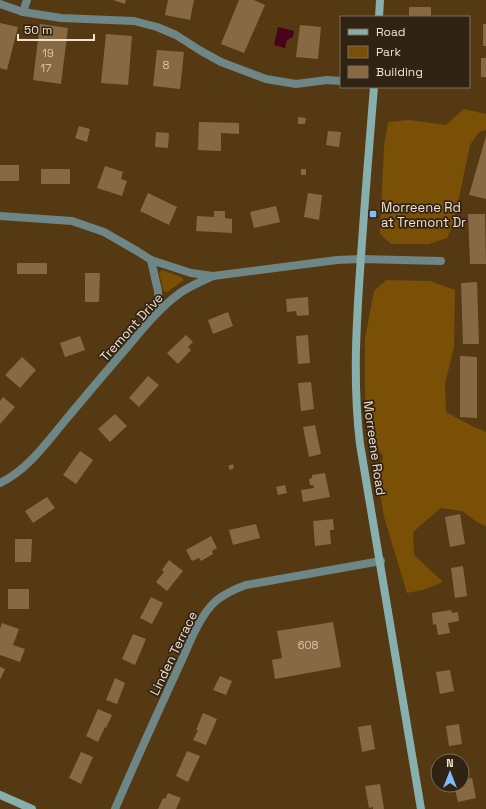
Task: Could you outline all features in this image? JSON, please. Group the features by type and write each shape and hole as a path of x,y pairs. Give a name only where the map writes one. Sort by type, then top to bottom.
{"street":[{"path":"23,12 27,0"},
{"path":"379,16 380,0"},
{"path":"0,4 23,12 61,18 134,21 167,31 221,62 266,79 296,84 327,80 340,81"},
{"name":"Morreene Road","path":"374,88 356,341 357,406 360,444 381,561 421,809"},
{"path":"0,216 72,221 104,232 151,260 168,267 191,273 213,276"},
{"name":"Tremont Drive","path":"0,483 21,469 40,452 127,347 159,311 181,292 213,276 337,260 361,259 441,261"},
{"path":"151,260 158,291 159,311"},
{"name":"Linden Terrace","path":"115,809 161,702 195,630 202,617 215,602 233,590 246,585 381,561"},
{"path":"0,795 32,809"}],"green space":[{"path":"464,109 486,114 486,130 479,132 470,145 454,222 447,238 429,244 391,244 380,234 384,146 388,122 409,120 446,125"},
{"path":"162,270 181,277 184,280 167,292 164,292 159,273"},
{"path":"386,280 430,281 455,290 454,347 445,384 446,412 486,432 486,526 477,522 462,511 441,508 413,532 414,555 443,582 423,590 407,593 384,517 378,481 383,456 375,445 365,397 365,338 374,291"}],"shaded area":[{"path":"278,27 294,31 293,37 287,40 285,48 274,45"}],"building":[{"path":"113,0 126,0 125,4"},
{"path":"168,0 194,0 190,20 165,15"},
{"path":"239,0 254,0 265,5 244,53 221,44"},
{"path":"409,7 431,7 431,16 409,16"},
{"path":"0,23 18,27 7,70 0,68"},
{"path":"40,24 68,28 61,84 33,80"},
{"path":"483,24 486,24 486,46 483,46"},
{"path":"300,25 321,27 318,59 296,57"},
{"path":"106,34 132,36 128,85 101,83"},
{"path":"157,50 184,52 180,89 153,86"},
{"path":"481,58 486,58 486,77 481,77"},
{"path":"298,117 306,118 305,124 298,124"},
{"path":"199,122 239,123 239,134 221,133 221,151 198,150"},
{"path":"79,126 90,129 87,142 75,138"},
{"path":"328,131 341,132 339,147 326,145"},
{"path":"156,132 169,133 168,148 155,147"},
{"path":"486,136 486,199 469,195"},
{"path":"0,165 19,165 19,181 0,181"},
{"path":"105,166 123,172 121,179 127,181 122,196 97,188"},
{"path":"41,169 70,169 70,184 41,184"},
{"path":"301,169 306,169 306,175 301,175"},
{"path":"148,193 177,207 169,225 140,211"},
{"path":"308,193 322,195 319,220 304,217"},
{"path":"276,206 280,222 254,228 250,212"},
{"path":"214,211 225,211 225,218 232,219 232,233 196,231 197,216 214,217"},
{"path":"468,214 485,214 486,264 470,264"},
{"path":"17,263 47,263 47,274 17,274"},
{"path":"85,273 100,273 99,302 85,302"},
{"path":"477,282 479,344 463,344 461,283"},
{"path":"308,297 309,315 297,316 296,311 287,312 286,299"},
{"path":"228,312 233,326 213,334 208,320"},
{"path":"186,335 193,342 188,347 191,350 178,364 167,353"},
{"path":"308,335 310,363 298,364 296,336"},
{"path":"80,336 85,350 65,357 60,343"},
{"path":"460,356 477,357 477,418 460,417"},
{"path":"22,357 36,370 20,388 5,375"},
{"path":"148,376 159,385 139,407 129,398"},
{"path":"311,382 314,409 301,411 298,383"},
{"path":"3,397 15,407 0,424 0,401"},
{"path":"115,414 127,426 110,442 98,429"},
{"path":"315,425 321,454 309,457 303,427"},
{"path":"80,451 93,460 76,484 63,475"},
{"path":"233,464 234,468 230,470 228,466"},
{"path":"325,473 330,497 303,502 301,490 314,488 313,485 310,485 309,479 312,478 312,475"},
{"path":"285,485 287,493 278,495 276,487"},
{"path":"47,497 55,508 33,523 25,511"},
{"path":"460,514 465,544 450,547 445,517"},
{"path":"333,519 334,530 330,530 331,544 315,546 313,521"},
{"path":"256,524 260,538 233,545 229,530"},
{"path":"211,536 217,548 212,551 213,554 201,561 199,558 192,561 186,550"},
{"path":"15,539 32,539 31,562 15,562"},
{"path":"169,560 183,571 167,591 156,582 164,572 162,570"},
{"path":"463,566 467,596 455,598 451,568"},
{"path":"8,589 29,589 29,609 8,609"},
{"path":"151,597 163,603 152,624 140,618"},
{"path":"451,610 452,613 458,612 459,621 448,623 450,633 438,635 436,624 433,625 432,613"},
{"path":"333,622 341,667 275,679 272,660 282,658 277,631"},
{"path":"2,623 19,629 13,645 25,649 20,662 0,655 0,629"},
{"path":"133,634 146,639 135,665 122,659"},
{"path":"0,667 5,669 0,680"},
{"path":"450,670 454,691 440,694 436,672"},
{"path":"220,676 232,681 226,695 213,690"},
{"path":"115,678 125,683 117,704 106,700"},
{"path":"98,709 112,715 98,742 86,736"},
{"path":"203,713 217,719 206,745 193,740 198,730 196,730"},
{"path":"459,724 462,744 449,746 446,726"},
{"path":"371,725 375,749 362,752 358,727"},
{"path":"187,751 200,756 188,782 176,776"},
{"path":"81,752 93,757 81,784 69,778"},
{"path":"470,778 472,778 476,798 458,802 456,793 470,793"},
{"path":"380,784 384,809 373,809 373,807 369,808 365,786"},
{"path":"168,793 181,798 176,809 158,809 163,798 165,799"}],"place":[{"name":"Morreene Rd at Tremont Dr","path":"373,214"}]}
